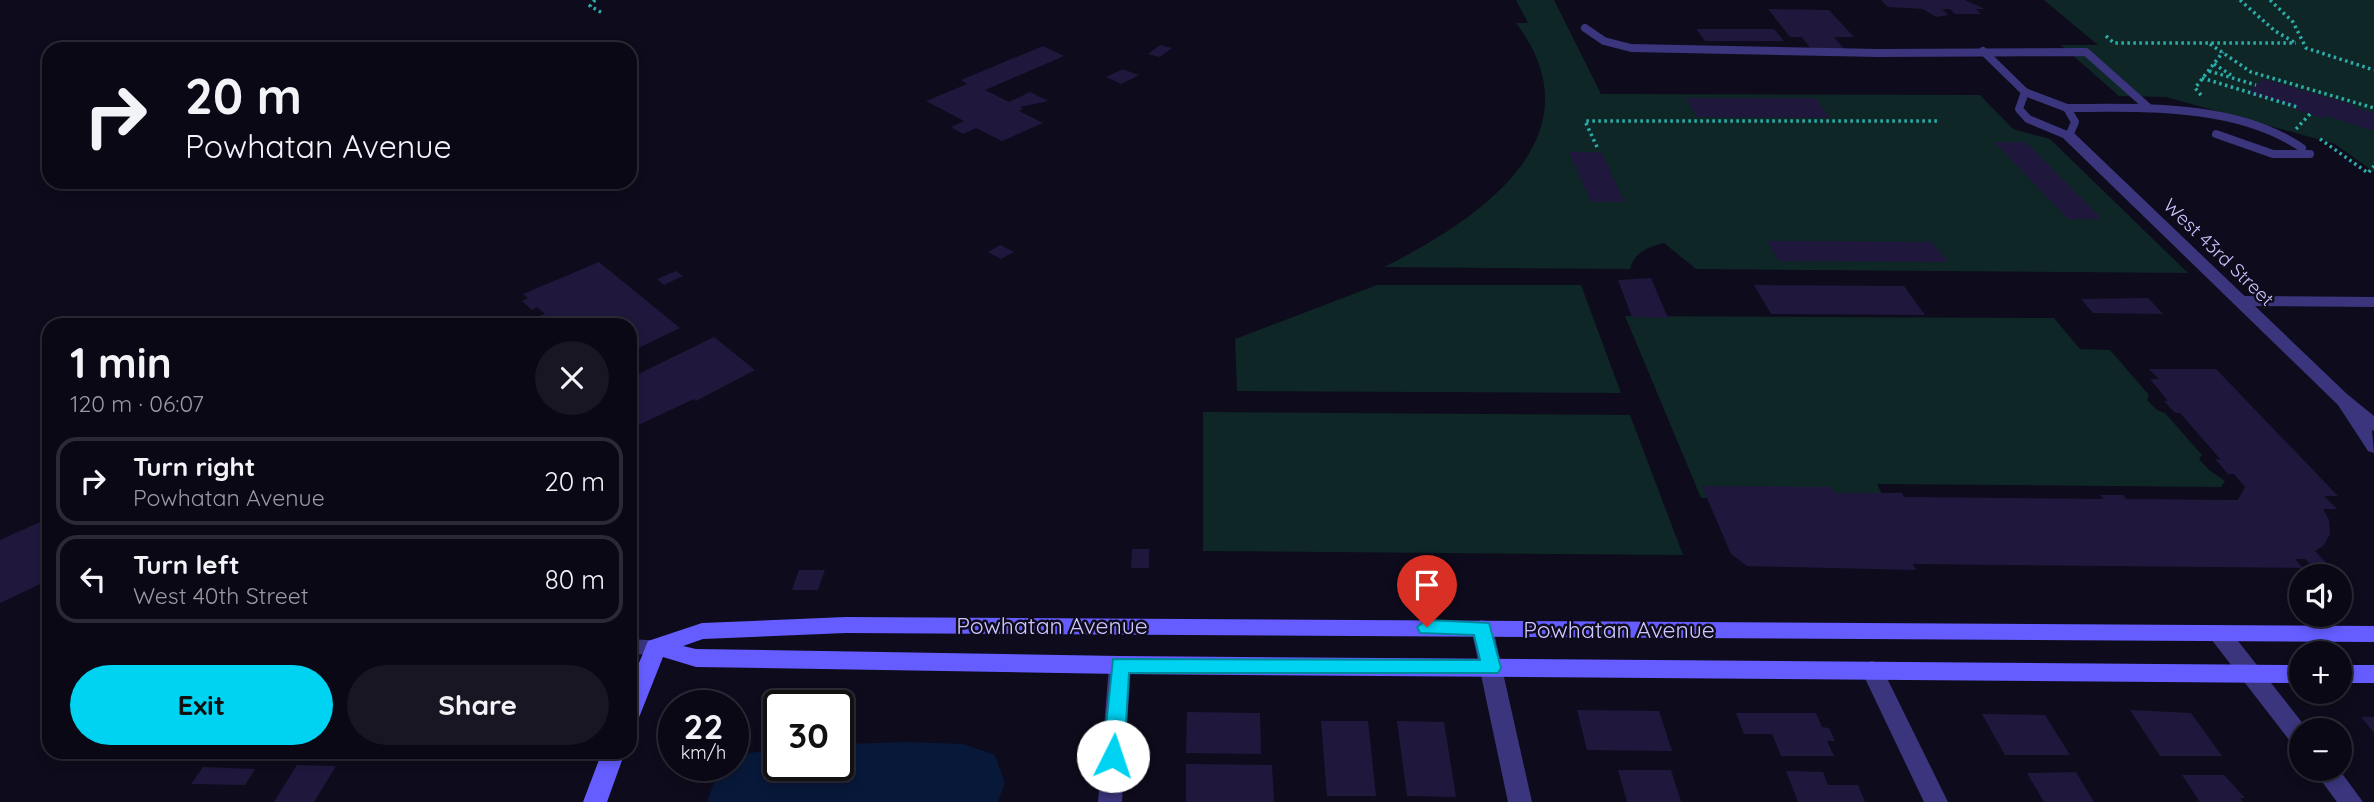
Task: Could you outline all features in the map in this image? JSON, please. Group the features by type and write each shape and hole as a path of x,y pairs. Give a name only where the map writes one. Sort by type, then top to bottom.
{"street":[{"name":"West 43rd Street","path":"2069,136 2341,398 2374,425"},
{"name":"West 43rd Street","path":"2341,398 2374,447"},
{"name":"Powhatan Avenue","path":"656,648 702,631 846,625 2374,634"},
{"path":"1482,628 1520,802"},
{"path":"2219,633 2289,723"},
{"name":"Powhatan Avenue","path":"637,648 656,648 696,657 1120,665 2289,674"},
{"path":"637,696 656,648"},
{"path":"1110,802 1120,665"},
{"path":"1872,670 1936,802"},
{"path":"2352,674 2374,674"},
{"path":"595,802 611,759"},
{"path":"2335,781 2351,802"}],"lane":[{"path":"1586,28 1604,41 1631,48 1878,53 2086,51 2149,108"},
{"path":"1983,51 2025,92 2067,108 2149,108 2221,116 2286,137 2301,148"},
{"path":"2025,92 2019,108 2028,119 2069,136 2075,122 2067,108"},
{"path":"2216,134 2273,154 2310,154"},
{"path":"2240,301 2374,302"}],"path":[{"path":"595,0 590,6 604,14"},
{"path":"2240,0 2276,31 2296,43 2374,70"},
{"path":"2270,0 2293,22 2300,41 2306,48"},
{"path":"2106,36 2114,43 2296,43"},
{"path":"2209,43 2251,72 2374,108"},
{"path":"2214,64 2239,79"},
{"path":"2209,71 2256,85"},
{"path":"2203,78 2297,107"},
{"path":"2310,114 2300,125 2368,173 2374,166"},
{"path":"1597,147 1585,121 1938,121"}],"green space":[{"path":"1516,0 1554,0 1601,94 1980,95 2013,129 2050,139 2188,273 1696,269 1664,243 1639,254 1630,269 1384,267 1456,226 1489,200 1517,171 1537,139 1545,103 1539,65 1516,23 1528,23"},
{"path":"2044,0 2374,0 2374,172 2335,144 2166,97 2119,96 2061,45 2098,45"},
{"path":"1377,285 1581,285 1621,393 1237,391 1235,339"},
{"path":"1625,316 2054,318 2080,349 2110,350 2149,395 2147,400 2157,410 2165,413 2202,455 2199,459 2225,481 2221,487 1877,484 1885,500 1701,498"},
{"path":"1203,412 1630,415 1683,555 1203,551"}],"water":[{"path":"854,744 963,744 995,755 1005,783 998,802 707,802 714,781 749,781 749,753 763,752 763,781 854,781"}],"building":[{"path":"1881,0 1965,0 1985,9 1976,9 1981,14 1955,14 1950,9 1942,9 1948,15 1936,17 1923,9 1888,7"},
{"path":"1768,9 1829,10 1854,37 1834,37 1845,50 1812,50 1802,37 1790,37"},
{"path":"1696,29 1774,29 1784,41 1705,41"},
{"path":"1160,45 1172,48 1160,57 1148,54"},
{"path":"1043,46 1064,56 985,90 1009,102 1030,92 1048,101 1020,107 1023,109 1019,111 1043,123 1002,141 976,128 963,134 951,127 964,121 926,101 967,84 961,80"},
{"path":"1121,70 1139,75 1121,84 1106,77"},
{"path":"2263,79 2374,113 2374,131 2327,116 2324,119 2295,110 2297,107 2248,92"},
{"path":"1685,98 1815,98 1830,118 1697,117"},
{"path":"1994,142 2026,142 2102,219 2068,219"},
{"path":"1569,152 1601,152 1625,202 1591,202"},
{"path":"1767,241 1932,242 1948,262 1779,261"},
{"path":"1000,245 1014,252 1001,259 988,252"},
{"path":"599,262 680,328 637,349 637,318 541,318 539,316 545,314 537,307 532,310 522,301 528,298 523,294"},
{"path":"676,271 683,276 664,285 657,279"},
{"path":"1651,278 1668,318 1632,317 1618,280"},
{"path":"1754,285 1904,286 1925,315 1771,314"},
{"path":"2148,298 2163,314 2093,313 2081,299"},
{"path":"714,337 755,370 696,401 694,399 637,426 637,375"},
{"path":"2149,369 2216,369 2338,496 2324,496 2337,509 2323,509 2329,520 2330,534 2324,545 2315,551 2327,564 2310,564 2305,559 2295,559 2299,564 2289,564 2289,568 1913,564 1916,570 1747,566 1731,554 1702,486 1832,487 1834,493 1902,493 1904,497 2104,499 2100,495 2123,495 2126,499 2238,500 2245,487 2234,474 2228,474 2215,459 2221,460 2180,413 2175,413 2164,401 2168,401 2150,379 2159,379"},
{"path":"42,521 42,583 0,603 0,540"},
{"path":"1132,549 1149,549 1149,568 1131,568"},
{"path":"799,570 825,570 818,590 792,590"},
{"path":"1577,710 1659,711 1672,751 1587,750"},
{"path":"2130,710 2191,713 2222,756 2160,756"},
{"path":"1187,712 1260,713 1261,754 1186,753"},
{"path":"1736,713 1816,713 1822,727 1829,728 1835,741 1827,741 1834,756 1781,756 1772,734 1744,734"},
{"path":"1982,714 2045,715 2070,755 2005,755"},
{"path":"2361,717 2374,717 2374,733"},
{"path":"1321,721 1368,721 1376,796 1327,796"},
{"path":"1397,721 1444,722 1456,797 1407,796"},
{"path":"1186,764 1272,765 1274,802 1186,802"},
{"path":"297,765 336,766 314,802 274,802"},
{"path":"203,767 255,769 245,785 191,784"},
{"path":"1618,770 1671,770 1681,802 1627,802"},
{"path":"1786,771 1823,772 1828,785 1858,785 1865,802 1798,802"},
{"path":"2076,772 2094,802 2044,802 2027,773"},
{"path":"2182,775 2224,775 2245,798 2240,798 2243,802 2200,802"}],"route":[{"path":"1113,756 1120,665 1491,668 1482,628 1427,627"}]}
